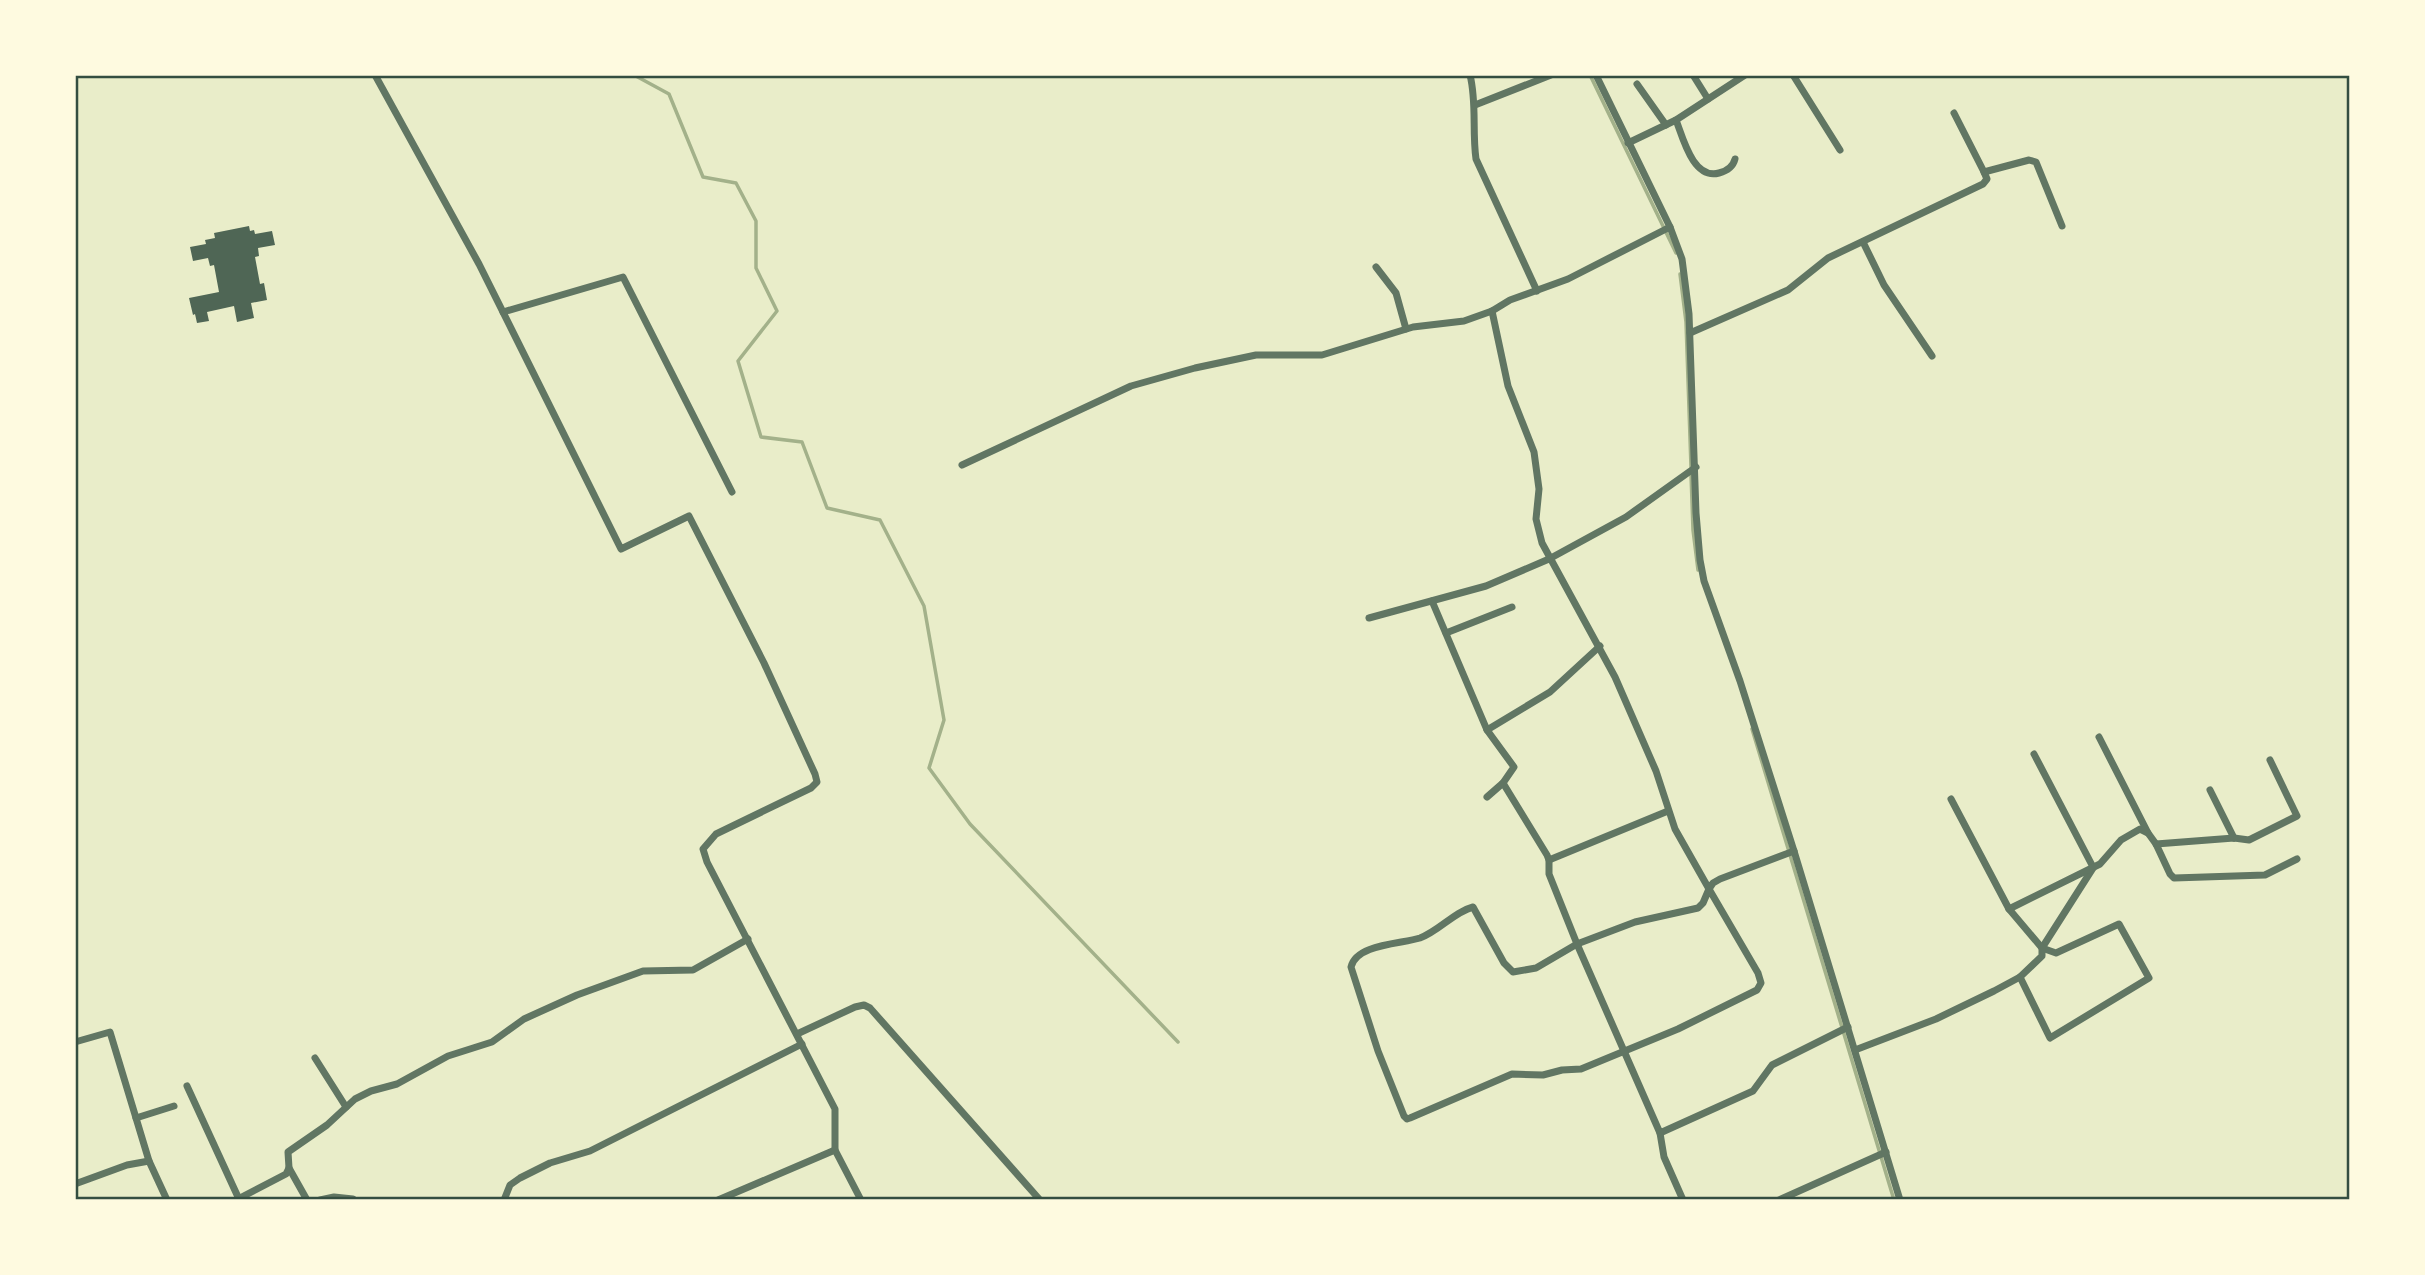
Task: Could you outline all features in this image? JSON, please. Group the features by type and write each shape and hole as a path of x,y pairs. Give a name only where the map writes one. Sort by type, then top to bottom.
{"street":[{"path":"375,75 503,312 621,549 689,516 765,663 815,774 817,782 811,788 716,834 704,849 707,862 835,1109 835,1150 857,1199"},
{"path":"1470,75 1475,105 1473,138 1476,159 1537,291"},
{"path":"1475,105 1496,99 1551,75"},
{"path":"1596,75 1682,259 1690,333 1696,513 1704,581 1740,681 1843,1029 1855,1050 1900,1200"},
{"path":"1693,75 1708,100"},
{"path":"1628,143 1676,120 1745,75"},
{"path":"1793,75 1840,150"},
{"path":"1637,84 1666,124"},
{"path":"1690,333 1788,290 1828,258 1983,184 1987,179 1954,113"},
{"path":"1676,120 1687,148 1698,167 1705,173 1711,175 1726,171 1735,159"},
{"path":"1984,172 2029,160 2036,162 2062,226"},
{"path":"962,465 1131,386 1256,355 1322,355 1406,329 1464,321 1492,311 1510,300 1568,279 1669,228"},
{"path":"1863,242 1884,285 1932,356"},
{"path":"1376,267 1396,293 1406,329"},
{"path":"503,312 623,277 732,492"},
{"path":"1492,311 1508,386 1534,452 1539,489 1538,531 1549,559 1615,677 1656,771 1675,829 1709,889 1758,973 1761,983 1749,994 1678,1029 1581,1069 1544,1075 1512,1074 1410,1118 1404,1116 1378,1051 1351,967 1357,955 1423,937 1471,907 1475,908 1504,963 1513,972 1536,968 1577,944 1636,922 1692,910 1703,903 1709,889 1713,883 1790,852"},
{"path":"1369,618 1486,586 1549,559 1626,517 1696,467"},
{"path":"1432,601 1487,730 1514,767 1503,783 1487,797"},
{"path":"1446,633 1512,607"},
{"path":"1487,730 1550,692 1600,646"},
{"path":"2099,737 2148,834 2174,878 2265,875 2297,859"},
{"path":"2034,754 2093,867"},
{"path":"2156,844 2234,838 2249,840 2297,816 2270,760"},
{"path":"1503,783 1549,860 1549,874 1660,1133 1664,1157 1683,1200"},
{"path":"2210,790 2234,838"},
{"path":"1951,799 2009,909 2042,948 2056,953 2119,924 2149,978 2050,1038 2020,977"},
{"path":"1549,860 1668,811"},
{"path":"2009,909 2100,864 2113,846 2133,832 2140,829 2148,834"},
{"path":"1855,1050 1936,1019 2020,977 2042,956 2042,948 2093,867"},
{"path":"307,1200 289,1168 288,1152 371,1091 397,1084 435,1061 492,1041 524,1019 576,995 643,971 693,970 748,939"},
{"path":"797,1034 855,1007 864,1005 870,1008 1040,1200"},
{"path":"1660,1133 1753,1091 1772,1065 1843,1029"},
{"path":"75,1042 110,1031 149,1161 166,1198 157,1200"},
{"path":"504,1200 510,1185 520,1178 550,1163 590,1151 802,1044"},
{"path":"316,1058 346,1107"},
{"path":"187,1087 237,1199 286,1174 289,1168"},
{"path":"136,1118 174,1106"},
{"path":"718,1200 835,1150"},
{"path":"1779,1200 1886,1152"},
{"path":"75,1184 127,1165 149,1161"},
{"path":"320,1200 334,1197 353,1199"}],"building":[{"path":"249,226 250,231 254,230 255,234 272,231 275,245 258,248 259,256 255,257 260,284 264,283 267,300 251,303 254,318 237,322 234,306 207,312 209,321 197,323 189,298 219,292 214,265 210,266 208,258 193,261 190,247 206,244 205,240 215,238 214,233"}],"waterway":[{"path":"634,75 669,94 703,177 736,183 756,221 756,268 777,311 738,361 761,437 802,442 827,508 880,520 924,606 944,720 929,768 970,824 1178,1042"},
{"path":"1590,75 1676,253"},
{"path":"1680,274 1686,322 1691,467"},
{"path":"1691,474 1698,570"},
{"path":"1752,729 1894,1200"}]}
